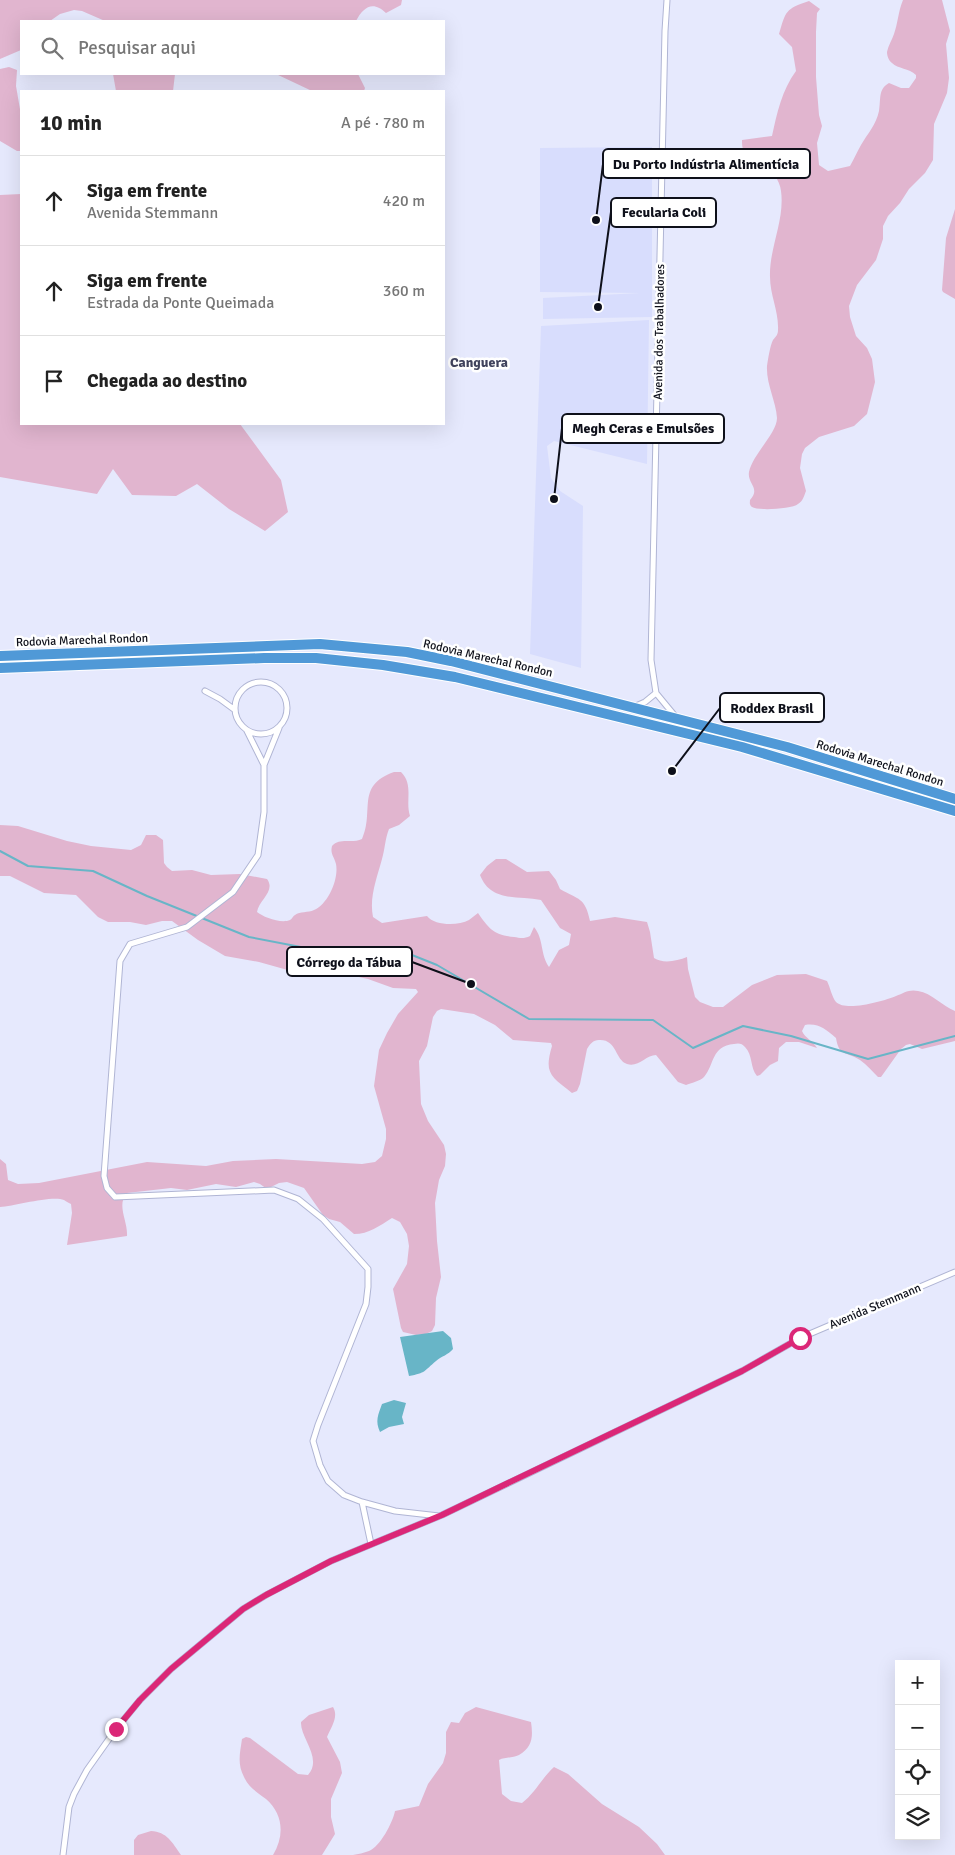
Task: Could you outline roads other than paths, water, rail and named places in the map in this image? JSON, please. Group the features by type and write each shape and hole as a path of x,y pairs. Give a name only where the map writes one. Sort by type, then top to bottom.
{"highway":[{"name":"Rodovia Marechal Rondon","path":"0,656 282,644 320,644 407,652 451,661 788,747 955,799"},
{"name":"Rodovia Marechal Rondon","path":"0,668 264,658 316,658 354,661 415,670 585,708 742,747 955,811"}],"street":[{"name":"Avenida dos Trabalhadores","path":"656,693 651,660 667,0"},
{"path":"264,765 247,730 241,725 235,710 239,694 244,688 261,682 270,683 278,688 284,695 288,712 279,728 264,765 264,812 258,855 233,892 187,927 130,944 120,961 104,1176 106,1188 115,1197 274,1190 298,1199 323,1220 368,1269 368,1287 366,1304 318,1425 314,1441 320,1465 328,1481 344,1495 395,1511 439,1516"},
{"path":"205,691 235,710"},
{"path":"631,707 645,702 656,693 677,718"},
{"path":"247,730 263,734 271,733 279,728"},
{"name":"Avenida Stemmann","path":"63,1855 69,1807 79,1782 116,1729 140,1700 171,1669 243,1609 331,1561 439,1516 742,1371 788,1344 955,1272"},
{"path":"362,1502 371,1544"}],"waterway":[{"path":"0,851 28,866 93,871 147,896 249,937 358,958 397,949 437,965 529,1019 653,1020 693,1048 743,1026 791,1036 868,1059 955,1036"}],"place":[{"name":"Du Porto Indústria Alimentícia","path":"596,220"},
{"name":"Fecularia Coli","path":"598,307"},
{"name":"Megh Ceras e Emulsões","path":"554,499"},
{"name":"Roddex Brasil","path":"672,771"},
{"name":"Córrego da Tábua","path":"471,984"}],"district":[{"name":"Canguera","path":"479,362"}]}
